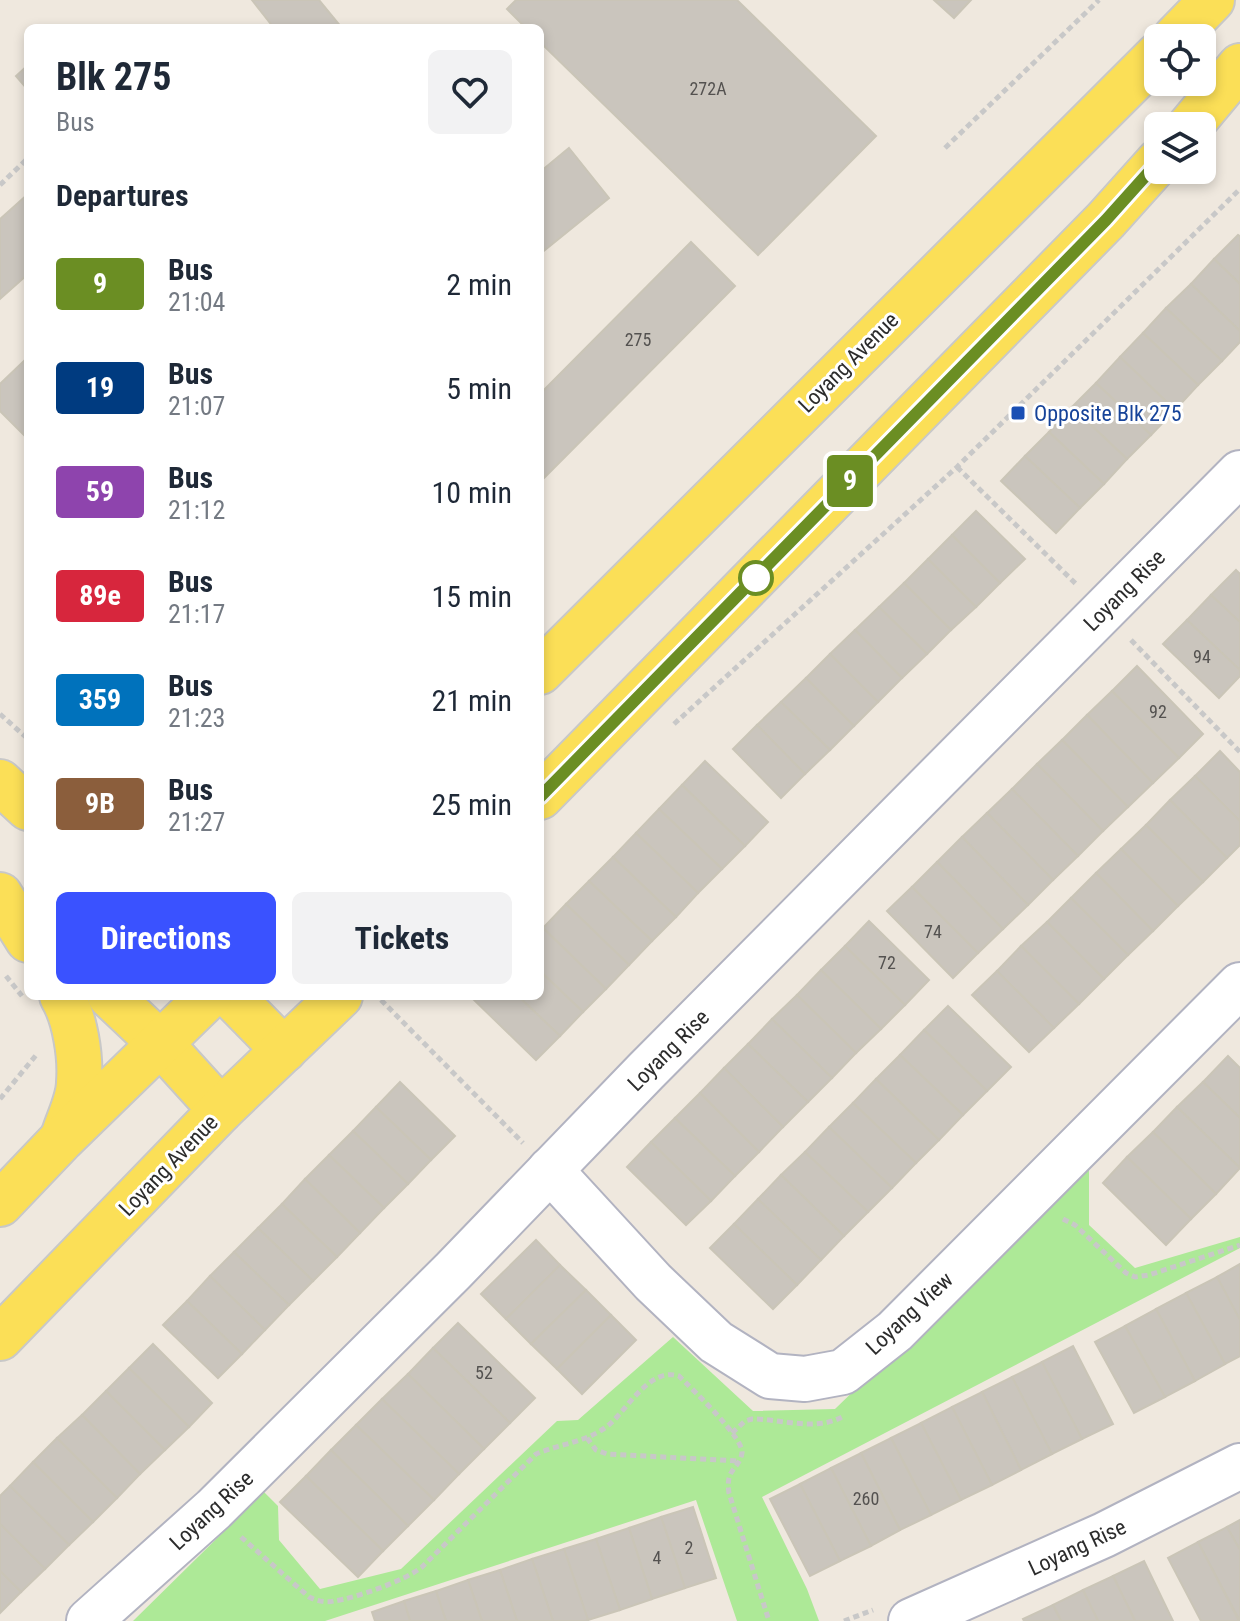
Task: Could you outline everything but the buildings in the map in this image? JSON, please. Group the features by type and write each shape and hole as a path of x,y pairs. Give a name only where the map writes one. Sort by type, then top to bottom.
{"main road":[{"path":"1189,24 1212,0"},
{"path":"1202,112 1240,66"},
{"name":"Loyang Avenue","path":"544,668 1144,69"},
{"path":"544,793 1144,178"},
{"path":"0,782 24,804"},
{"path":"0,895 24,917"},
{"path":"0,895 24,934"},
{"path":"62,1139 80,1084 76,1043 64,1000"},
{"path":"114,1000 161,1044 221,1110"},
{"path":"0,1204 205,1000"},
{"path":"235,1000 284,1050"},
{"name":"Loyang Avenue","path":"0,1338 221,1110 336,1000"}],"street":[{"name":"Loyang Rise","path":"89,1621 214,1509 442,1282 1240,473"},
{"name":"Loyang View","path":"550,1170 653,1282 716,1342 770,1376 805,1379 843,1372 895,1331 1240,985"},
{"name":"Loyang Rise","path":"911,1621 1104,1535 1240,1466"}],"path":[{"path":"945,148 1099,0"},
{"path":"0,185 24,162"},
{"path":"668,730 957,467 1240,189"},
{"path":"1118,648 1129,637"},
{"path":"0,714 24,735"},
{"path":"382,1000 504,1124"},
{"path":"1056,1218 1075,1225 1126,1273 1135,1277 1240,1245"},
{"path":"214,1509 231,1529 309,1597 317,1601 334,1601 415,1573 536,1454 602,1430 656,1377 663,1373 679,1376 742,1447 728,1480 729,1493 769,1621"},
{"path":"732,1433 752,1419 819,1423 837,1420 850,1410"},
{"path":"587,1438 596,1450 607,1454 738,1461"}],"green space":[{"path":"1089,1163 1089,1225 1135,1268 1240,1237 1240,1248 762,1497 807,1589 819,1621 737,1621 696,1500 325,1621 133,1621 264,1492 278,1506 279,1540 320,1589 401,1569 557,1421 578,1420 673,1337 753,1411 835,1409"}],"bus line":[{"name":"9","path":"544,793 1144,178"}],"place":[{"name":"Opposite Blk 275","path":"1018,413"}]}
